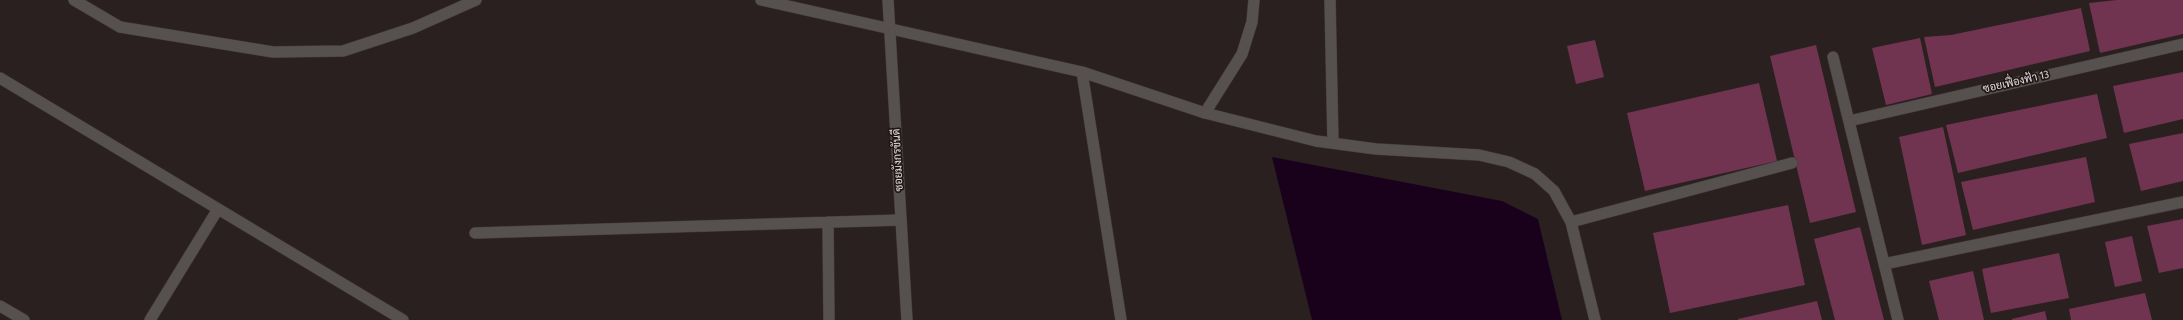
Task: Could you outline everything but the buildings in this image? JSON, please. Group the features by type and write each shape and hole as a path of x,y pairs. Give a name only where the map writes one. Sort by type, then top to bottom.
{"street":[{"path":"74,0 120,27 273,52 343,52 413,28 476,0"},
{"path":"761,0 1082,72 1205,113 1316,141 1376,149 1479,155 1509,162 1535,174 1554,192 1571,222 1595,320"},
{"name":"ซอยมังกรขันดี","path":"888,0 891,29 907,320"},
{"path":"1205,113 1242,54 1252,22 1254,0"},
{"path":"1330,0 1333,143"},
{"name":"ซอยเฟื่องฟ้า 13","path":"1849,121 2183,44"},
{"path":"1832,58 1898,320"},
{"path":"1082,72 1121,320"},
{"path":"0,78 403,320"},
{"path":"1571,222 1792,163"},
{"path":"1884,264 2183,202"},
{"path":"150,320 218,209"},
{"path":"475,233 901,220"},
{"path":"828,222 829,320"},
{"path":"0,306 24,320"}],"shaded area":[{"path":"1272,157 1502,201 1538,219 1562,320 1312,320"}]}
